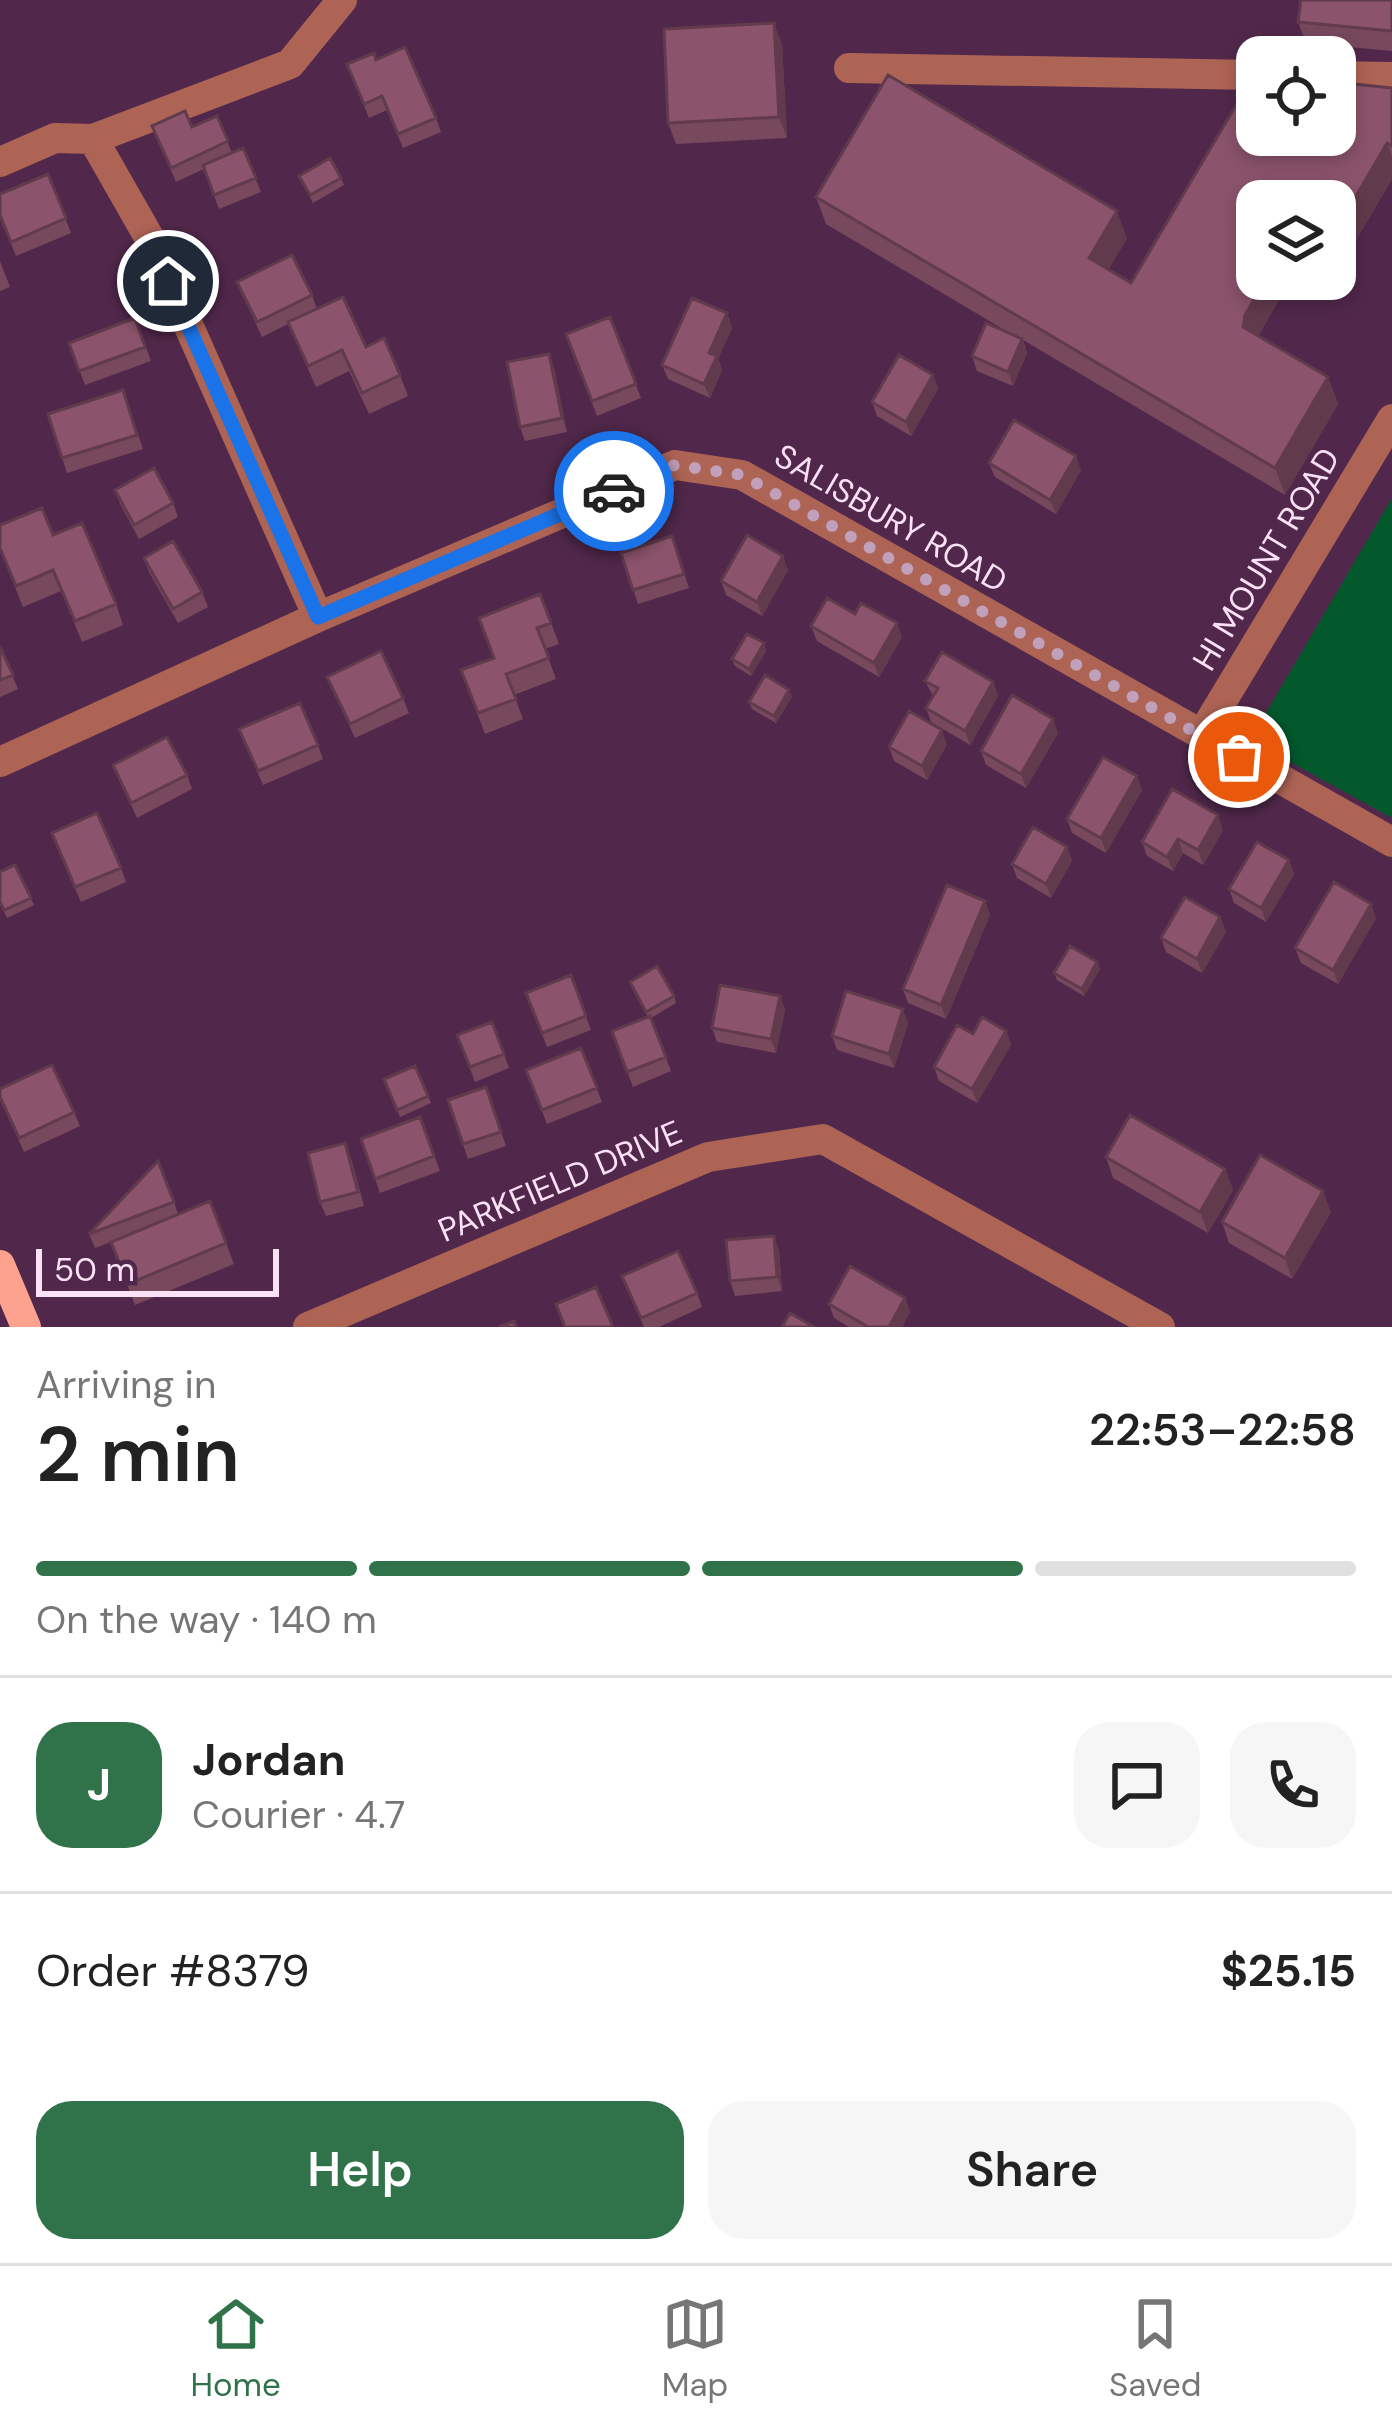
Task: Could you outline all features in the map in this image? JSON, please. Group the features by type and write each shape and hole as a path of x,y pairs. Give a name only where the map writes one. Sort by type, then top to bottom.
{"main road":[{"path":"0,1265 26,1327"}],"street":[{"path":"0,162 55,138 93,139 290,64 342,0"},
{"path":"849,68 1236,75"},
{"path":"1356,76 1392,77"},
{"path":"93,139 149,239 318,617"},
{"name":"HI MOUNT ROAD","path":"1201,736 1392,419"},
{"name":"SALISBURY ROAD","path":"0,762 318,617 675,465 742,475 1392,842"},
{"name":"PARKFIELD DRIVE","path":"308,1327 708,1156 823,1138 1160,1327"}],"green space":[{"path":"1392,498 1392,818 1250,740"}],"building":[{"path":"1301,0 1392,0 1392,31 1298,22"},
{"path":"774,23 779,117 668,123 664,29"},
{"path":"405,47 436,118 398,134 382,96 364,104 347,64 374,53 376,60"},
{"path":"888,75 1117,211 1089,258 1131,283 1236,105 1236,156 1356,156 1356,84 1392,88 1392,146 1387,143 1356,196 1356,180 1236,180 1236,300 1254,300 1243,327 1328,377 1275,468 816,197"},
{"path":"185,111 192,127 217,116 228,141 171,168 152,126"},
{"path":"243,148 256,178 214,195 203,165"},
{"path":"330,158 341,178 310,195 299,176"},
{"path":"48,174 66,218 11,242 0,215 0,194"},
{"path":"292,255 312,295 257,322 237,282"},
{"path":"343,297 366,347 384,338 400,375 362,393 342,350 308,366 288,322"},
{"path":"692,298 727,313 709,353 717,356 704,384 662,365"},
{"path":"610,317 636,384 592,401 566,334"},
{"path":"135,318 145,347 79,371 69,343"},
{"path":"986,323 1022,339 1008,372 972,356"},
{"path":"549,354 562,418 520,427 507,362"},
{"path":"899,355 933,375 906,422 872,402"},
{"path":"123,390 137,435 62,458 48,414"},
{"path":"1014,420 1076,456 1050,500 989,463"},
{"path":"154,468 173,503 134,525 115,490"},
{"path":"42,508 53,535 82,523 116,604 75,621 53,570 16,586 0,548 0,525"},
{"path":"747,535 783,556 757,602 721,581"},
{"path":"672,536 684,574 633,590 621,553"},
{"path":"173,541 202,592 173,609 144,558"},
{"path":"540,594 551,623 537,628 549,658 506,674 516,699 478,713 461,670 494,658 479,618"},
{"path":"827,598 855,614 861,603 897,623 874,663 811,626"},
{"path":"747,634 764,643 749,669 732,659"},
{"path":"0,647 13,675 0,680"},
{"path":"381,651 403,698 350,724 327,677"},
{"path":"942,652 993,682 965,731 926,708 938,688 925,681"},
{"path":"765,675 789,690 774,716 749,702"},
{"path":"1012,695 1053,719 1021,774 981,751"},
{"path":"300,703 318,745 258,771 239,729"},
{"path":"909,711 942,730 922,766 889,747"},
{"path":"167,737 187,775 131,803 113,765"},
{"path":"1103,757 1137,776 1101,838 1067,819"},
{"path":"1172,789 1218,815 1198,850 1178,839 1167,857 1142,842"},
{"path":"97,813 121,868 75,887 52,833"},
{"path":"1033,827 1067,847 1046,884 1012,864"},
{"path":"1257,842 1289,860 1261,908 1229,889"},
{"path":"15,865 31,898 4,910 0,872"},
{"path":"1334,882 1371,904 1333,970 1295,948"},
{"path":"947,885 985,901 941,1005 903,989"},
{"path":"1185,897 1220,917 1197,959 1161,938"},
{"path":"1070,946 1097,962 1082,989 1054,973"},
{"path":"657,966 674,996 646,1012 630,982"},
{"path":"571,975 586,1016 542,1033 526,993"},
{"path":"720,985 780,996 771,1039 712,1028"},
{"path":"846,991 903,1009 889,1054 832,1036"},
{"path":"650,1016 666,1057 627,1072 612,1031"},
{"path":"982,1017 1006,1031 972,1089 934,1067 957,1025 973,1034"},
{"path":"492,1022 504,1054 470,1067 457,1035"},
{"path":"581,1048 597,1088 542,1110 526,1070"},
{"path":"52,1065 74,1112 19,1138 0,1089"},
{"path":"415,1066 428,1096 397,1110 384,1079"},
{"path":"486,1087 501,1132 463,1144 448,1100"},
{"path":"1130,1115 1225,1169 1200,1212 1106,1157"},
{"path":"420,1117 434,1156 375,1179 361,1139"},
{"path":"345,1143 358,1192 320,1202 308,1153"},
{"path":"1260,1155 1323,1191 1285,1258 1222,1222"},
{"path":"158,1161 174,1202 89,1234"},
{"path":"210,1201 226,1243 128,1284 111,1242"},
{"path":"774,1236 777,1277 730,1281 726,1240"},
{"path":"678,1251 697,1293 641,1318 622,1276"},
{"path":"850,1266 905,1298 889,1327 868,1327 829,1304"},
{"path":"596,1287 613,1327 565,1327 556,1304"},
{"path":"790,1313 814,1327 782,1327"}],"way so far":[{"path":"614,491 675,465 742,475 1239,757"}],"route":[{"path":"168,281 318,617 614,491"}]}
